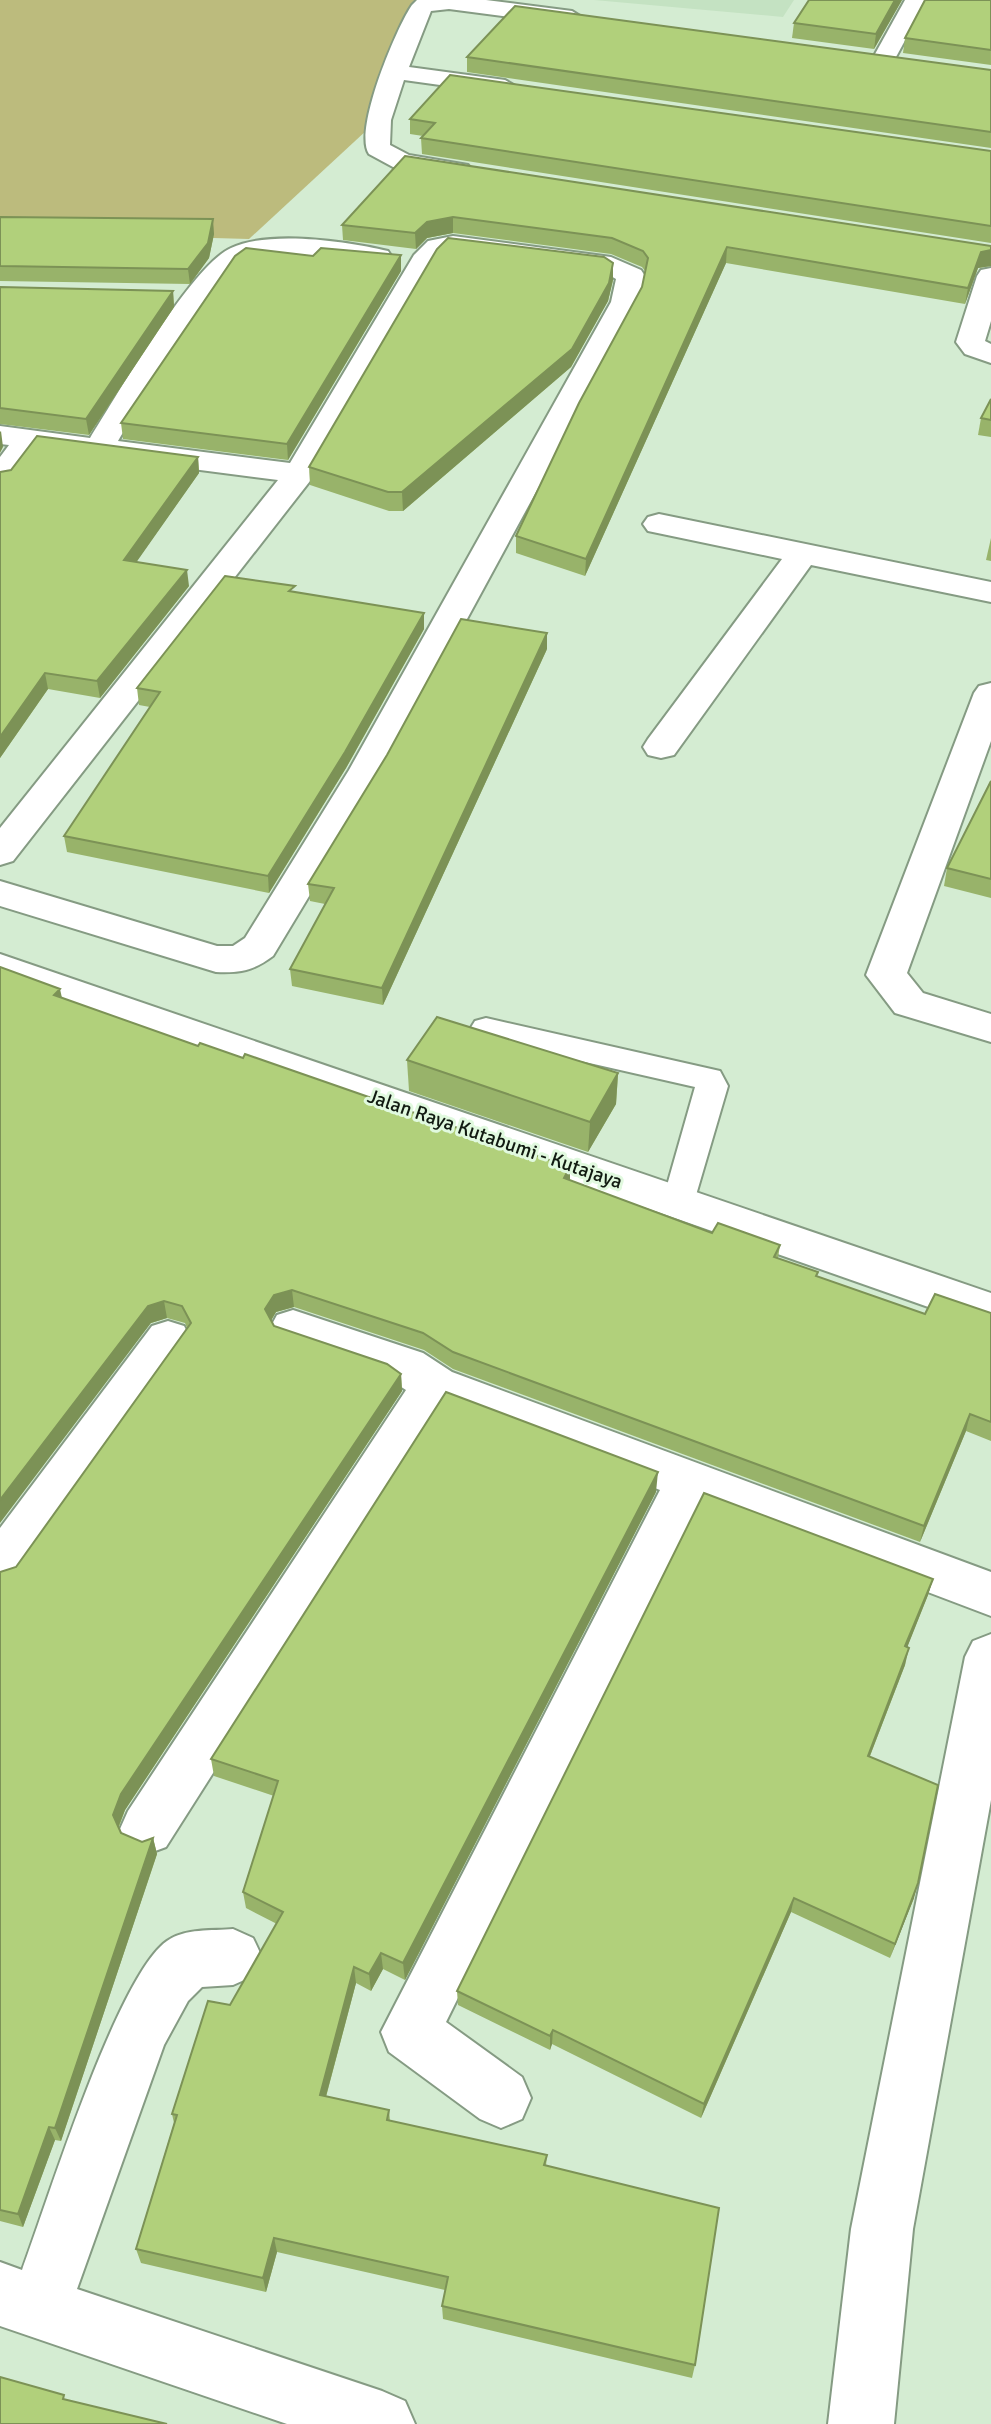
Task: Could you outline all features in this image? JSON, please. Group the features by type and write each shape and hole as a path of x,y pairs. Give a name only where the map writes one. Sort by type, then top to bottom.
{"street":[{"path":"913,66 874,62 916,0"},
{"path":"479,173 402,162 378,149 376,141 387,92 419,10 431,3 449,2 599,22"},
{"path":"396,72 532,91"},
{"path":"0,853 299,474 424,261 438,247 453,244 595,263 621,268 631,276 630,290 367,770 259,947 241,960 216,959 0,893"},
{"path":"99,447 199,296 224,263 239,253 264,247 424,261"},
{"path":"991,276 970,342 975,348 991,354"},
{"path":"168,295 199,296"},
{"path":"0,477 15,437 299,474"},
{"path":"659,524 991,592"},
{"path":"661,747 802,555"},
{"path":"991,693 886,975 909,1003 991,1028"},
{"name":"Jalan Raya Kutabumi - Kutajaya","path":"0,967 991,1311"},
{"path":"293,1328 406,1366 435,1385 991,1594"},
{"path":"0,1567 168,1339"},
{"path":"147,1829 435,1385"},
{"path":"501,2098 410,2032 689,1481"},
{"path":"861,2424 882,2229 991,1657"},
{"path":"233,1957 188,1960 168,1981 140,2032 20,2300 382,2424"}],"lane":[{"path":"486,1029 709,1079 712,1086 679,1203"}],"shaded area":[{"path":"0,0 419,0 381,117 249,239 0,232"},
{"path":"594,0 794,0 783,17"}],"building":[{"path":"809,0 895,0 876,34 794,23"},
{"path":"925,0 991,0 991,50 905,38"},
{"path":"515,6 991,70 991,132 467,57"},
{"path":"450,75 991,151 991,226 421,138 435,123 410,119"},
{"path":"405,156 991,246 991,250 981,252 968,288 727,247 586,559 516,536 579,403 642,287 648,258 643,251 612,238 453,217 427,222 415,233 342,225"},
{"path":"0,217 213,219 208,243 188,269 0,266"},
{"path":"448,238 604,257 613,263 609,283 572,349 402,492 388,492 309,467 437,249"},
{"path":"246,248 313,256 321,248 401,255 287,444 121,423 235,256"},
{"path":"0,287 173,291 86,419 0,408"},
{"path":"991,399 991,420 981,418"},
{"path":"37,436 198,457 124,560 187,570 97,681 45,673 0,737 0,472 11,470"},
{"path":"225,576 295,586 289,591 424,613 345,752 268,876 64,836 160,692 137,688"},
{"path":"461,619 547,633 382,988 290,969 334,888 308,884 387,755"},
{"path":"991,781 991,879 947,868"},
{"path":"0,967 60,989 54,995 198,1046 200,1043 243,1058 245,1054 570,1167 564,1178 712,1233 718,1223 780,1245 774,1257 818,1272 816,1276 925,1314 935,1294 991,1313 991,1422 970,1414 924,1526 453,1352 423,1333 292,1290 274,1295 265,1309 274,1326 387,1364 401,1374 121,1794 113,1815 121,1833 142,1842 153,1838 55,2128 49,2127 18,2214 0,2210 0,1572 16,1567 191,1323 182,1306 164,1301 148,1306 0,1500"},
{"path":"437,1017 618,1073 590,1122 407,1060"},
{"path":"446,1392 658,1472 403,1963 381,1953 369,1974 354,1967 320,2095 389,2110 387,2120 547,2155 544,2165 719,2208 695,2365 442,2306 448,2277 274,2238 263,2278 136,2249 177,2115 172,2114 208,2001 230,2005 283,1912 243,1892 278,1781 211,1759"},
{"path":"704,1493 933,1579 905,1646 909,1648 868,1756 938,1785 918,1883 895,1944 794,1898 704,2104 553,2030 550,2036 457,1991"},
{"path":"0,2377 64,2395 63,2399 167,2424 0,2424"}]}
